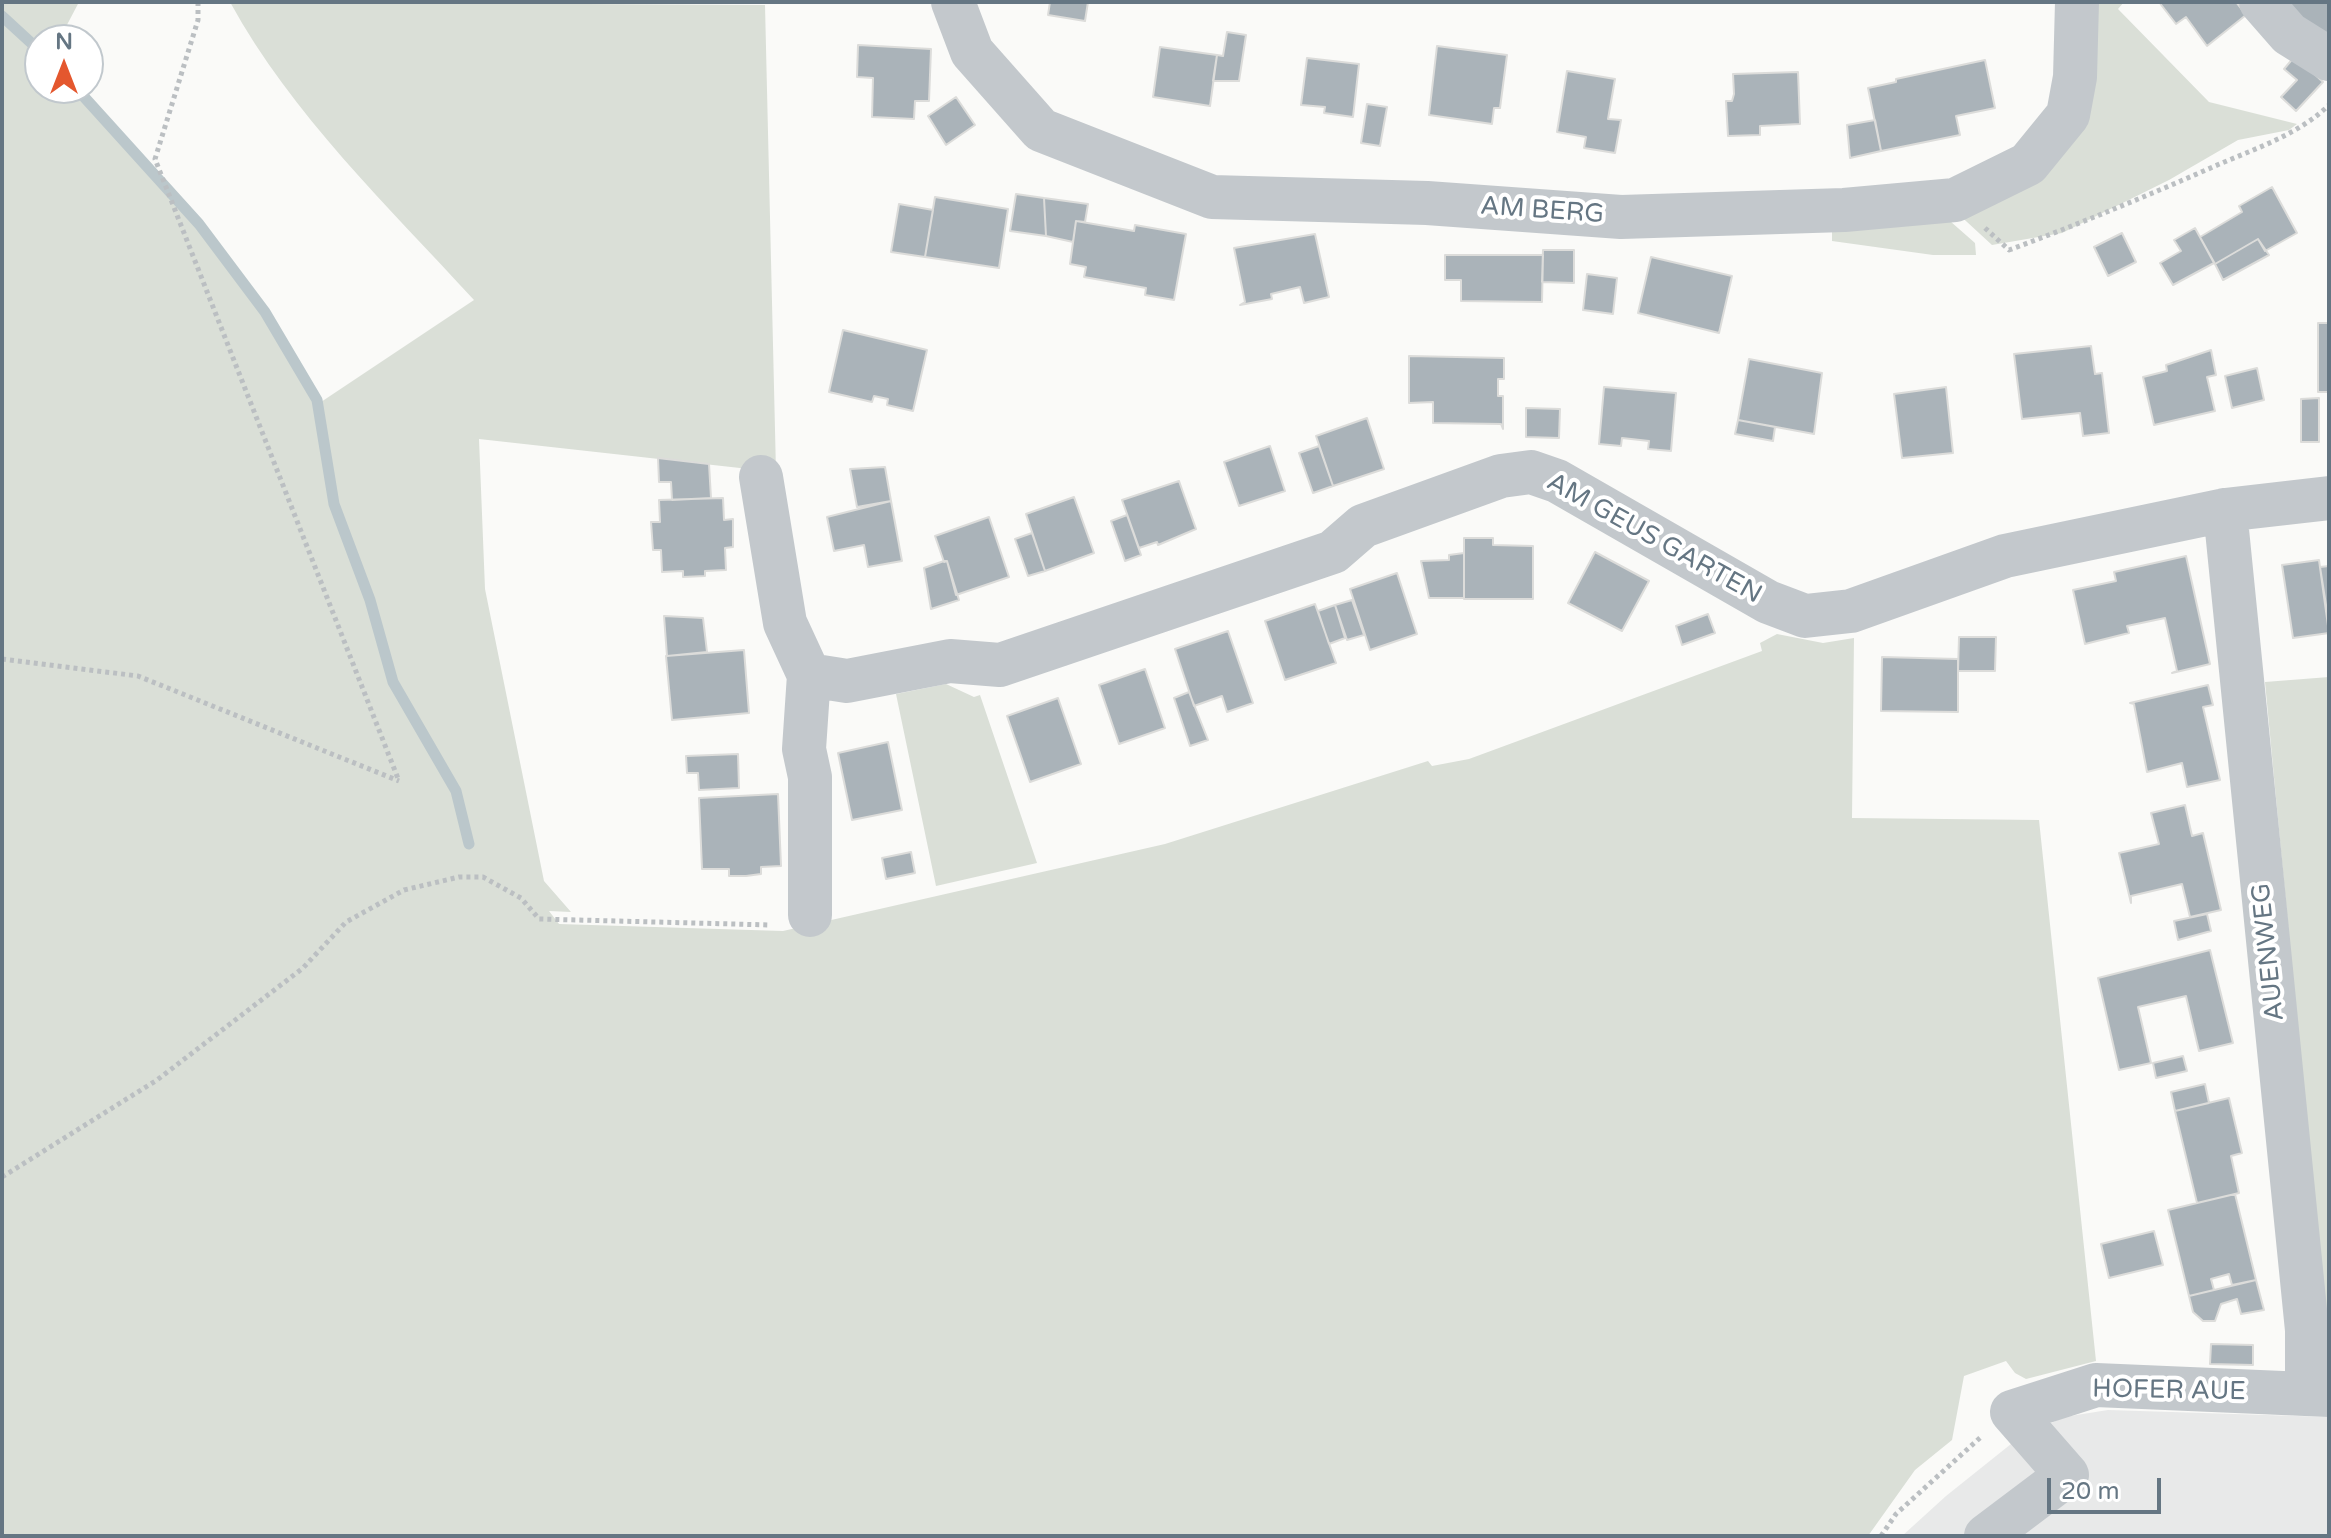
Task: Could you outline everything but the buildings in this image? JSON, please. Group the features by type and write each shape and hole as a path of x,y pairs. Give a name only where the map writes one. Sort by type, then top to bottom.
{"street":[{"name":"AM BERG","path":"953,2 972,52 1041,130 1212,197 1427,203 1621,217 1844,210 1955,200 2028,164 2068,115 2075,77 2077,2"},
{"path":"2261,2 2289,34 2329,59"},
{"name":"AM GEUS GARTEN","path":"809,675 847,681 950,661 1000,665 1333,552 1363,526 1501,476 1531,472 1557,481 1768,602 1805,616 1851,611 2005,556 2225,510 2329,498"},
{"path":"761,477 785,623 809,675 804,749 810,777 810,915"},
{"name":"AUENWEG","path":"2225,510 2307,1330 2318,1395"},
{"name":"HOFER AUE","path":"2012,1412 2096,1385 2318,1395"},
{"path":"1986,1536 2067,1475 2012,1412"}],"path":[{"path":"2,659 138,676 399,781 155,159 198,20 198,2"},
{"path":"2009,250 2094,219 2267,143 2313,120 2329,105"},
{"path":"2,1177 157,1080 303,968 346,922 404,890 459,877 483,877 521,898 539,919 796,925 810,915"},
{"path":"1881,1536 1896,1514 1956,1456 2012,1412"}],"shaded area":[{"path":"2,2 79,2 67,24 24,24 24,104 86,104 100,118 257,295 321,402 474,300 312,121 282,83 230,2 765,5 776,472 479,439 485,589 544,881 571,912 549,911 559,924 783,931 1165,844 1428,761 1432,766 1469,759 1762,651 1760,643 1777,634 1823,643 1854,638 1852,818 2039,820 2096,1361 2026,1379 2015,1373 2006,1361 1964,1376 1952,1440 1915,1470 1868,1536 2,1536"},
{"path":"2096,2 2124,2 2118,9 2209,102 2297,124 2289,130 2238,140 2169,180 2062,233 1992,245 1954,210 2031,178"},
{"path":"1942,214 1975,243 1976,255 1933,255 1832,241 1832,229"},
{"path":"2329,677 2329,1358 2265,682"},
{"path":"946,684 974,697 980,695 1037,863 936,886 896,694"},
{"path":"2108,1410 2329,1417 2329,1536 1902,1536 2016,1440 2064,1417"}],"waterway":[{"path":"2,16 24,36"},
{"path":"90,104 199,224 265,312 317,400 334,504 370,600 393,682 456,791 469,844"}]}
